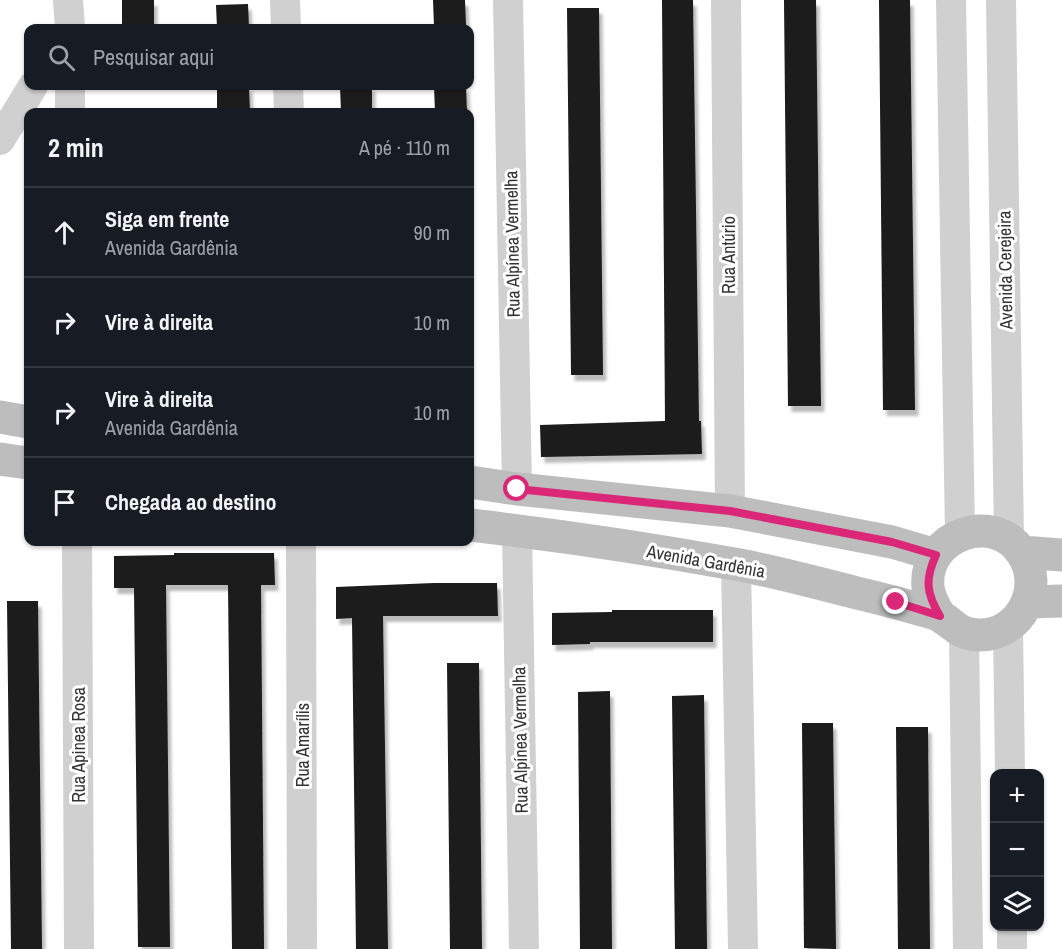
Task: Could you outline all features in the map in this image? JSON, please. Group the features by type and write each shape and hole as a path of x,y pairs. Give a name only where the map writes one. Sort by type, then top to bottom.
{"street":[{"path":"285,0 286,24"},
{"name":"Rua Alpínea Vermelha","path":"508,0 517,489"},
{"name":"Rua Antúrio","path":"726,0 730,511"},
{"path":"948,544 951,0"},
{"name":"Avenida Cerejeira","path":"1002,0 1016,546"},
{"path":"0,140 31,90"},
{"path":"70,90 70,108"},
{"path":"288,90 289,108"},
{"path":"0,417 24,421"},
{"path":"0,459 24,462"},
{"path":"474,483 730,511 892,542 948,544"},
{"name":"Avenida Gardênia","path":"474,525 736,564 896,602 952,624"},
{"name":"Rua Alpínea Vermelha","path":"517,530 524,949"},
{"path":"1016,546 1030,567 1032,585 1029,602 1019,617 1008,627 987,634 952,624 932,602 928,586 929,570 948,544 976,530 993,532 1016,546 1062,555"},
{"name":"Rua Apinea Rosa","path":"77,546 79,949"},
{"name":"Rua Amarílis","path":"301,546 302,949"},
{"path":"736,564 744,949"},
{"path":"1029,602 1062,601"},
{"path":"952,624 968,949"},
{"path":"1008,627 1010,769"},
{"path":"1012,931 1012,949"}],"building":[{"path":"122,0 154,0 154,24 122,24"},
{"path":"433,0 465,0 466,24 434,24"},
{"path":"662,0 693,0 699,421 701,421 702,454 541,457 540,425 665,421"},
{"path":"784,0 816,0 821,406 788,406"},
{"path":"879,0 910,0 915,410 883,410"},
{"path":"248,4 249,24 217,24 216,5"},
{"path":"567,8 599,8 603,375 571,375"},
{"path":"217,90 249,90 250,108 217,108"},
{"path":"340,90 372,90 372,108 341,108"},
{"path":"434,90 466,90 467,108 435,108"},
{"path":"174,553 274,553 275,585 261,585 264,949 232,949 228,585 166,585 170,947 138,947 134,588 114,588 114,556 174,555"},
{"path":"497,583 498,616 383,616 388,949 356,949 352,618 336,619 336,587"},
{"path":"7,601 38,601 42,949 11,949"},
{"path":"612,610 713,610 713,642 590,642 590,644 552,645 552,613 612,612"},
{"path":"447,663 479,663 482,949 450,949"},
{"path":"610,691 612,949 580,949 578,692"},
{"path":"704,695 707,949 675,949 672,696"},
{"path":"802,723 833,723 836,949 804,948"},
{"path":"896,727 928,727 930,949 898,949"}],"route":[{"path":"517,489 730,511 892,542 936,555 929,570 928,586 932,602 940,616 896,602"}]}
